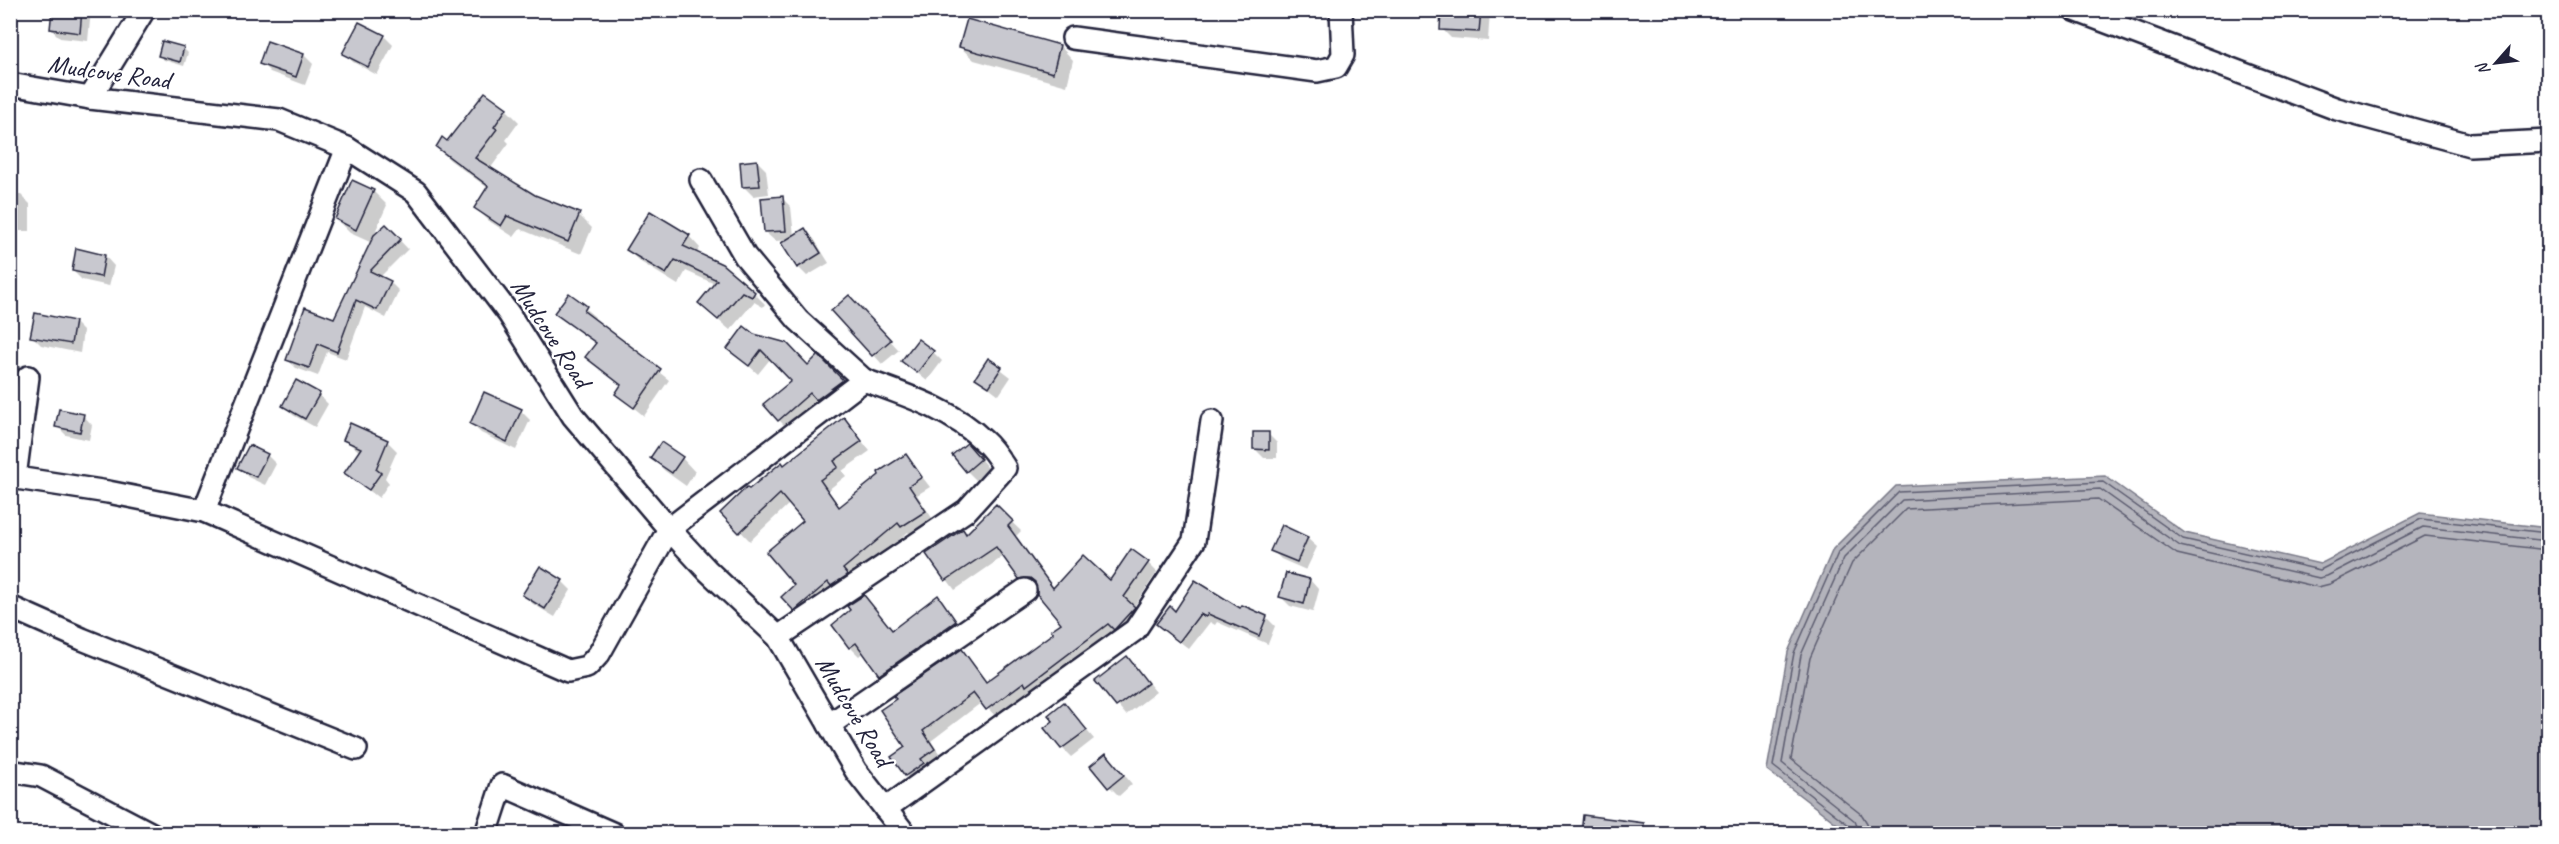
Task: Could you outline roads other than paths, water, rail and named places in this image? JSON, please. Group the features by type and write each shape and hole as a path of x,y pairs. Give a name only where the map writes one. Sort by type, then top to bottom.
{"street":[{"path":"90,98 144,10"},
{"path":"1074,38 1317,71 1336,67 1343,55 1344,27 1341,10"},
{"path":"2075,10 2337,109 2469,145 2548,141"},
{"name":"Mudcove Road","path":"10,84 90,98 279,120 347,148 416,192 509,314 573,416 707,570 778,637 856,771 905,834"},
{"path":"204,511 347,148"},
{"path":"701,180 745,256 798,320 864,380 912,398 950,416 985,442 1005,468 967,510 778,637"},
{"path":"28,377 13,477 108,492 204,511 568,671 587,667 599,654 669,529 864,380"},
{"path":"885,809 1135,630 1194,542 1212,421"},
{"path":"829,725 1025,590"},
{"path":"10,607 82,639 356,749"},
{"path":"10,771 41,776 152,834"},
{"path":"486,834 502,785 614,834"}],"water":[{"path":"2105,476 2185,533 2320,564 2420,513 2548,528 2548,833 1849,833 1767,770 1788,652 1833,549 1896,486"}]}
